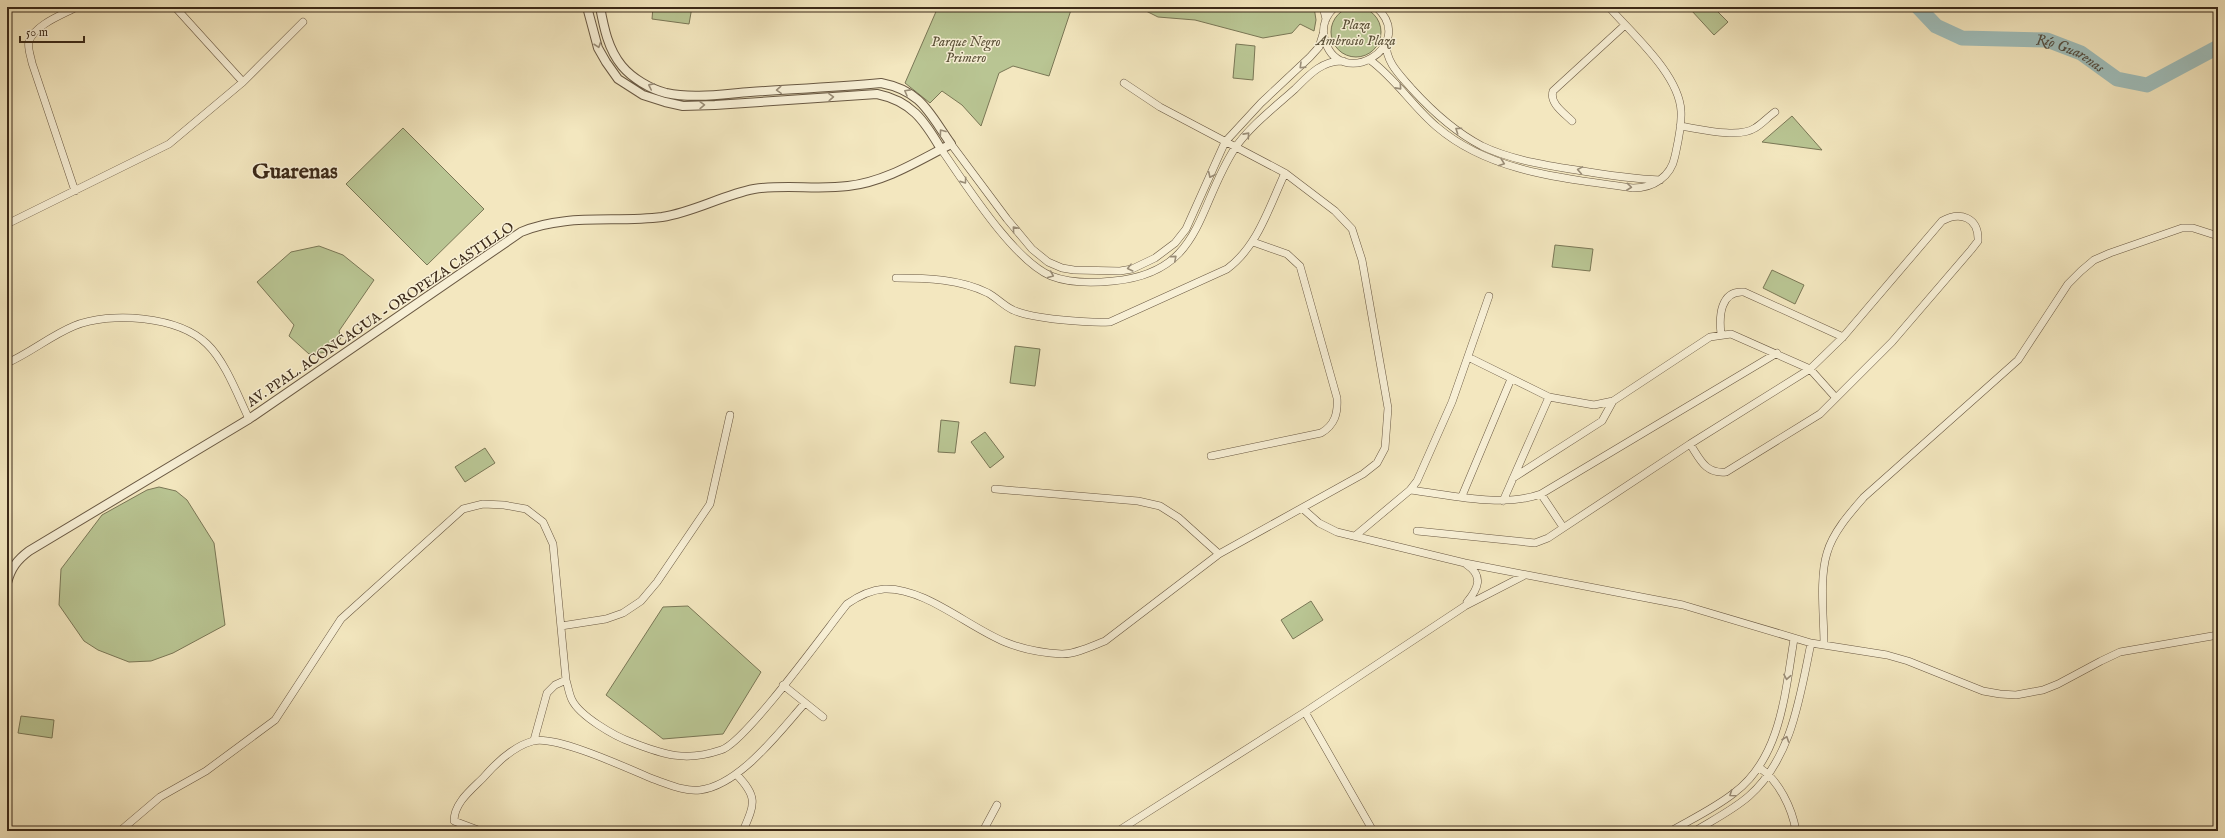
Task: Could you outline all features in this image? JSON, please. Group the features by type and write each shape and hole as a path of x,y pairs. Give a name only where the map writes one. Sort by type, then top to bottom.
{"street":[{"path":"75,191 32,62 28,45 30,39 42,26 77,7"},
{"path":"174,7 243,82"},
{"path":"587,7 598,48 606,62 618,79 643,95 683,106 877,94 893,97 908,106 924,122 969,189 1024,259 1051,276 1083,282 1106,282 1133,279 1162,268 1176,258 1189,242 1236,147 1257,124 1309,75 1323,65 1336,61 1361,63 1370,60 1382,51 1386,43"},
{"path":"600,7 607,39 614,54 623,67 634,77 651,87 665,92 696,96 881,83 907,91 920,100 1007,219 1039,256 1062,268 1106,271 1132,268 1155,258 1175,243 1186,228 1225,142 1261,103 1320,47 1326,19 1323,7"},
{"path":"1326,19 1335,7"},
{"path":"1376,7 1386,18 1388,27 1386,53 1389,62 1436,115 1481,145 1536,163 1629,179 1660,180"},
{"path":"1370,60 1381,68 1426,118 1438,129 1474,152 1493,160 1534,172 1633,188 1646,188 1660,180 1669,172 1674,160 1680,126 1680,103 1673,84 1661,66 1609,7"},
{"path":"7,224 169,144 243,82 303,22"},
{"path":"1572,121 1553,102 1551,96 1553,91 1625,25"},
{"path":"1323,34 1329,49 1342,61"},
{"path":"120,831 160,797 206,771 275,720 340,620 463,509 483,504 504,505 526,509 544,522 553,544 566,680 573,701 590,718 615,736 653,750 678,757 723,750 746,731 847,604 859,597 883,589 903,591 926,600 1005,642 1034,650 1063,654 1083,649 1105,640 1219,554 1363,474 1376,463 1385,448 1388,408 1358,241 1352,229 1335,211 1285,173 1160,107 1124,83"},
{"path":"1680,126 1713,131 1746,132 1755,128 1775,112"},
{"name":"AV. PPAL. ACONCAGUA - OROPEZA CASTILLO","path":"7,583 10,571 18,559 29,551 249,419 521,232 533,227 571,220 663,216 692,210 753,189 865,184 898,171 951,144"},
{"path":"896,278 927,278 976,288 990,294 1014,311 1027,314 1110,322 1227,269 1239,260 1253,242 1285,173"},
{"path":"1417,530 1535,543 1548,538 1562,527 1690,444 1810,369 1844,338 1942,221 1951,216 1959,215 1970,220 1976,227 1978,241 1974,247 1892,342 1820,414 1726,472 1712,472 1705,467 1690,444"},
{"path":"1824,645 1824,589 1827,553 1847,516 1864,496 2018,360 2068,284 2080,271 2094,260 2110,253 2182,228 2193,228 2218,236"},
{"path":"1210,456 1321,433 1333,424 1336,417 1337,398 1300,266 1287,254 1253,242"},
{"path":"1721,334 1720,316 1722,305 1728,297 1737,291 1744,292 1844,338"},
{"path":"1355,536 1410,490 1417,481 1452,402 1489,296"},
{"path":"7,363 56,334 75,325 116,318 162,322 179,327 194,334 208,344 217,355 249,419"},
{"path":"1468,357 1549,397 1594,404 1613,401 1710,337 1721,334 1731,334 1777,353 1810,369 1836,398"},
{"path":"1410,490 1503,500 1525,500 1541,494 1777,353"},
{"path":"1462,496 1511,379"},
{"path":"1503,500 1549,397"},
{"path":"1513,478 1602,420 1613,401"},
{"path":"561,626 606,619 623,613 641,601 657,582 710,504 730,415"},
{"path":"995,489 1138,501 1160,506 1179,518 1219,554"},
{"path":"1541,494 1562,527"},
{"path":"1302,508 1319,523 1337,532 1465,563 1683,605 1811,643 1887,655 1908,661 1983,691 2016,695 2058,684 2100,660 2120,652 2218,635"},
{"path":"1465,563 1474,569 1478,577 1476,591 1465,606"},
{"path":"1118,831 1305,712 1465,606 1525,575"},
{"path":"1671,831 1733,794 1760,768 1766,756 1784,699 1794,639"},
{"path":"1695,831 1738,805 1769,774 1784,745 1792,722 1811,643"},
{"path":"534,740 547,693 555,685 566,680"},
{"path":"783,685 823,717"},
{"path":"478,830 454,821 454,812 461,801 491,768 523,744 534,740 558,742 671,785 690,790 701,790 719,784 736,774 773,740 805,702"},
{"path":"1305,712 1373,831"},
{"path":"1760,768 1769,774 1788,805 1796,831"},
{"path":"736,774 749,788 754,799 752,809 743,831"},
{"path":"984,831 996,805"}],"green space":[{"path":"653,7 692,7 689,24 652,19"},
{"name":"Parque Negro Primero","path":"938,7 1072,7 1049,76 1013,66 999,73 981,126 962,105 942,91 930,103 905,83"},
{"path":"1138,7 1314,7 1316,20 1314,31 1300,24 1292,33 1263,38 1195,20 1158,17"},
{"name":"Plaza Ambrosio Plaza","path":"1351,7 1361,7 1374,14 1381,27 1381,37 1374,50 1361,57 1351,57 1342,53 1335,46 1331,37 1331,27 1335,18 1342,11"},
{"path":"1694,7 1713,7 1728,22 1714,35 1691,10"},
{"path":"1236,44 1255,46 1253,80 1233,78"},
{"path":"1792,116 1822,150 1762,142"},
{"path":"403,128 484,209 427,265 346,184"},
{"path":"1555,245 1593,249 1590,271 1552,267"},
{"path":"319,246 343,255 374,280 339,331 341,338 330,352 309,354 289,336 294,325 257,282 291,252"},
{"path":"1772,270 1804,285 1795,304 1763,288"},
{"path":"1015,346 1040,349 1035,386 1010,383"},
{"path":"941,420 959,422 955,453 938,452"},
{"path":"985,432 1004,457 990,468 971,442"},
{"path":"485,448 495,463 465,482 455,467"},
{"path":"159,487 176,491 187,500 214,543 225,625 173,653 151,661 129,662 98,650 84,641 59,605 61,569 102,515 147,490"},
{"path":"1311,601 1323,620 1293,639 1281,620"},
{"path":"688,606 761,672 723,734 663,739 606,695 663,607"},
{"path":"21,716 54,720 52,738 18,733"}],"waterway":[{"name":"Río Guarenas","path":"1918,7 1936,26 1962,38 2047,40 2081,53 2117,79 2147,85 2218,47"}],"district":[{"name":"Guarenas","path":"295,170"}]}
